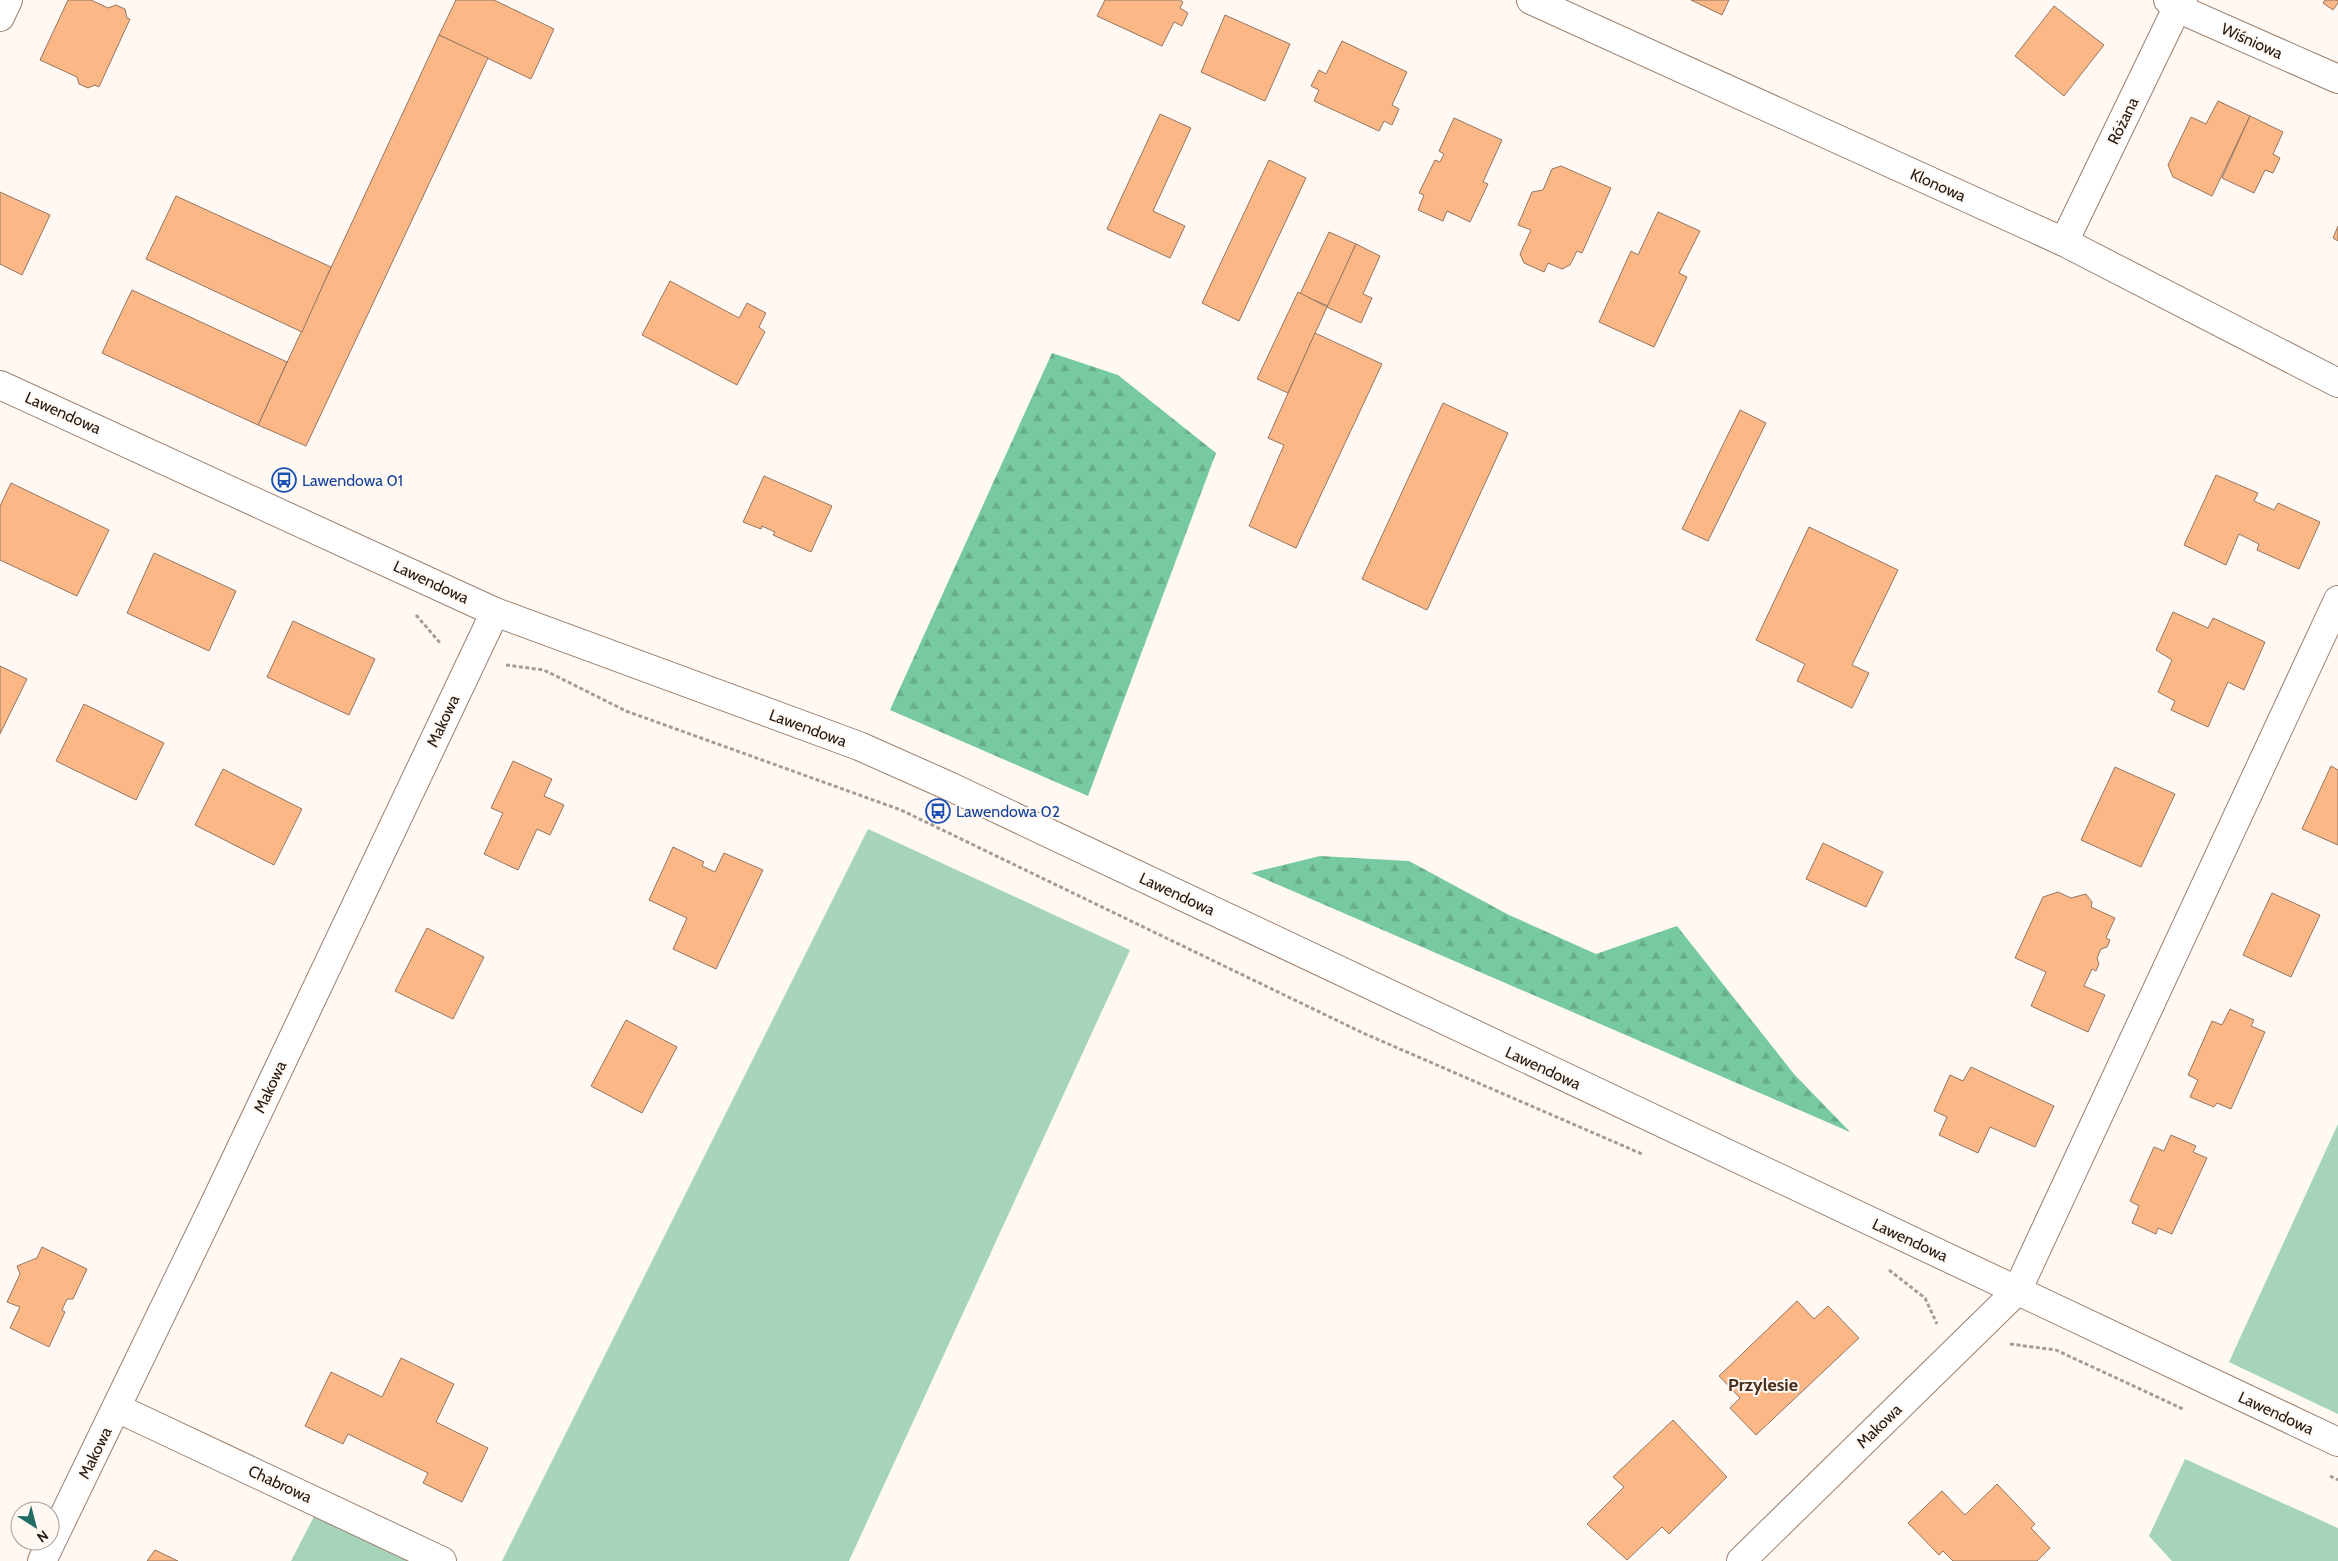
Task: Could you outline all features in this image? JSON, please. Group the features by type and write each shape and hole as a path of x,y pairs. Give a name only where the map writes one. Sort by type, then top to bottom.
{"street":[{"path":"0,17 8,0"},
{"name":"Klonowa","path":"1530,0 2064,242 2338,383"},
{"name":"Różana","path":"2064,242 2176,3"},
{"name":"Wiśniowa","path":"2176,3 2338,80"},
{"name":"Lawendowa","path":"0,385 495,612 859,746 949,786 2338,1442"},
{"path":"2018,1291 2338,600"},
{"name":"Makowa","path":"42,1561 117,1408 495,612"},
{"name":"Makowa","path":"1741,1561 2018,1291"},
{"name":"Chabrowa","path":"117,1408 442,1561"}],"path":[{"path":"412,610 440,644 487,663 544,670 626,711 901,810 1363,1033 1651,1158"},
{"path":"1888,1269 1924,1298 1938,1326 1961,1346 1974,1351 2009,1344 2056,1350 2189,1412"},
{"path":"2321,1472 2338,1480"}],"green space":[{"path":"1052,353 1118,375 1216,453 1088,796 890,710"},
{"path":"868,829 1130,950 849,1561 502,1561"},
{"path":"1320,856 1409,861 1509,915 1596,954 1677,926 1794,1074 1850,1132 1251,873"},
{"path":"2338,1124 2338,1414 2229,1362"},
{"path":"2185,1459 2338,1528 2338,1561 2172,1561 2149,1536"},
{"path":"321,1503 442,1561 291,1561"}],"building":[{"path":"68,0 91,0 108,8 116,5 125,9 127,18 130,19 99,87 95,85 88,88 79,84 77,77 40,60"},
{"path":"456,0 494,0 554,29 531,79 439,35"},
{"path":"1105,0 1180,0 1183,2 1180,8 1188,13 1182,26 1174,22 1162,46 1097,16"},
{"path":"1691,0 1729,0 1722,15"},
{"path":"2325,0 2338,0 2338,3 2333,10 2323,3"},
{"path":"2054,6 2104,45 2064,96 2015,56"},
{"path":"1225,15 1290,44 1265,101 1201,72"},
{"path":"439,35 488,58 306,446 258,425"},
{"path":"1342,41 1407,72 1392,105 1399,109 1392,125 1384,121 1379,131 1314,101 1319,90 1311,86 1319,70 1326,74"},
{"path":"2218,101 2250,116 2212,196 2173,177 2168,165 2191,117 2206,124"},
{"path":"1160,114 1191,128 1153,211 1185,226 1170,258 1107,229"},
{"path":"2250,116 2283,132 2273,154 2280,158 2273,173 2265,170 2254,193 2222,178"},
{"path":"1454,118 1502,140 1483,182 1488,184 1470,222 1447,211 1443,221 1418,210 1424,195 1419,193 1435,160 1440,162 1444,154 1439,151"},
{"path":"1269,160 1306,178 1239,321 1202,303"},
{"path":"1561,166 1611,188 1582,253 1577,251 1570,265 1562,269 1548,263 1544,272 1524,263 1520,254 1531,230 1518,225 1532,192 1543,190 1552,169"},
{"path":"0,192 50,215 22,275 0,264"},
{"path":"176,196 331,267 302,332 146,259"},
{"path":"1658,212 1700,231 1679,273 1687,277 1654,347 1599,322 1631,251 1638,255"},
{"path":"2338,226 2338,241 2333,238"},
{"path":"1329,232 1356,244 1328,306 1300,294"},
{"path":"1356,244 1380,256 1363,294 1372,298 1361,323 1327,307"},
{"path":"670,281 739,318 747,303 766,313 759,327 765,332 737,385 642,335"},
{"path":"132,290 287,362 258,425 102,353"},
{"path":"1298,292 1327,307 1288,393 1257,379"},
{"path":"1315,333 1382,364 1296,548 1249,526 1284,445 1268,438"},
{"path":"1443,403 1508,433 1427,610 1362,579"},
{"path":"1740,410 1766,423 1708,541 1682,529"},
{"path":"2216,475 2258,493 2254,501 2274,510 2278,503 2320,522 2299,569 2257,550 2259,544 2239,534 2226,565 2184,545"},
{"path":"764,476 832,506 811,552 773,535 775,532 762,526 761,529 743,522"},
{"path":"11,483 109,530 77,596 0,560 0,506"},
{"path":"1809,527 1898,570 1852,665 1869,673 1852,708 1797,681 1805,664 1756,640"},
{"path":"154,553 236,591 209,651 127,613"},
{"path":"2173,612 2208,628 2213,618 2265,642 2244,690 2228,682 2208,727 2171,710 2175,701 2158,692 2172,660 2156,650"},
{"path":"293,621 375,659 349,715 267,677"},
{"path":"0,666 27,679 0,734"},
{"path":"84,704 164,743 136,800 56,761"},
{"path":"513,761 552,779 544,796 564,805 550,835 537,829 518,870 484,854 503,813 491,808"},
{"path":"2331,766 2338,770 2338,845 2302,829"},
{"path":"2115,767 2175,794 2141,867 2081,840"},
{"path":"223,769 302,809 274,865 195,825"},
{"path":"1823,843 1883,872 1866,907 1806,879"},
{"path":"673,847 704,862 702,866 715,872 724,853 763,870 716,969 673,949 687,918 649,900"},
{"path":"2058,892 2071,898 2086,894 2092,902 2091,907 2115,918 2106,938 2110,940 2107,947 2101,949 2097,958 2099,964 2096,971 2092,969 2084,986 2105,995 2088,1032 2031,1006 2046,972 2015,958 2043,897"},
{"path":"2272,893 2320,915 2291,977 2243,955"},
{"path":"427,928 484,957 453,1019 395,991"},
{"path":"2230,1009 2254,1020 2251,1026 2265,1032 2231,1109 2217,1103 2214,1107 2190,1097 2198,1080 2188,1075 2212,1021 2222,1025"},
{"path":"626,1020 677,1047 642,1113 591,1086"},
{"path":"1971,1067 2054,1106 2035,1147 1990,1127 1978,1153 1939,1135 1947,1117 1934,1111 1950,1075 1963,1081"},
{"path":"2171,1135 2196,1146 2193,1152 2207,1158 2172,1234 2158,1228 2156,1234 2132,1223 2139,1206 2130,1201 2154,1147 2164,1151"},
{"path":"42,1247 87,1269 73,1299 67,1299 62,1310 65,1312 49,1347 10,1328 20,1307 7,1302 20,1274 17,1266 37,1258"},
{"path":"1797,1301 1814,1319 1828,1306 1859,1338 1756,1435 1730,1408 1740,1398 1719,1376"},
{"path":"401,1358 454,1384 436,1422 488,1448 462,1502 423,1483 428,1473 348,1434 343,1444 305,1426 331,1372 382,1397"},
{"path":"1673,1420 1727,1477 1669,1534 1662,1527 1627,1560 1587,1524 1624,1487 1613,1477"},
{"path":"1997,1484 2035,1524 2031,1528 2050,1548 2037,1561 1953,1561 1943,1551 1939,1555 1908,1523 1942,1491 1965,1515"},
{"path":"155,1550 178,1561 147,1561"}],"place":[{"name":"Lawendowa 01","path":"284,480"},
{"name":"Lawendowa 02","path":"938,811"}],"district":[{"name":"Przylesie","path":"1763,1385"}]}
